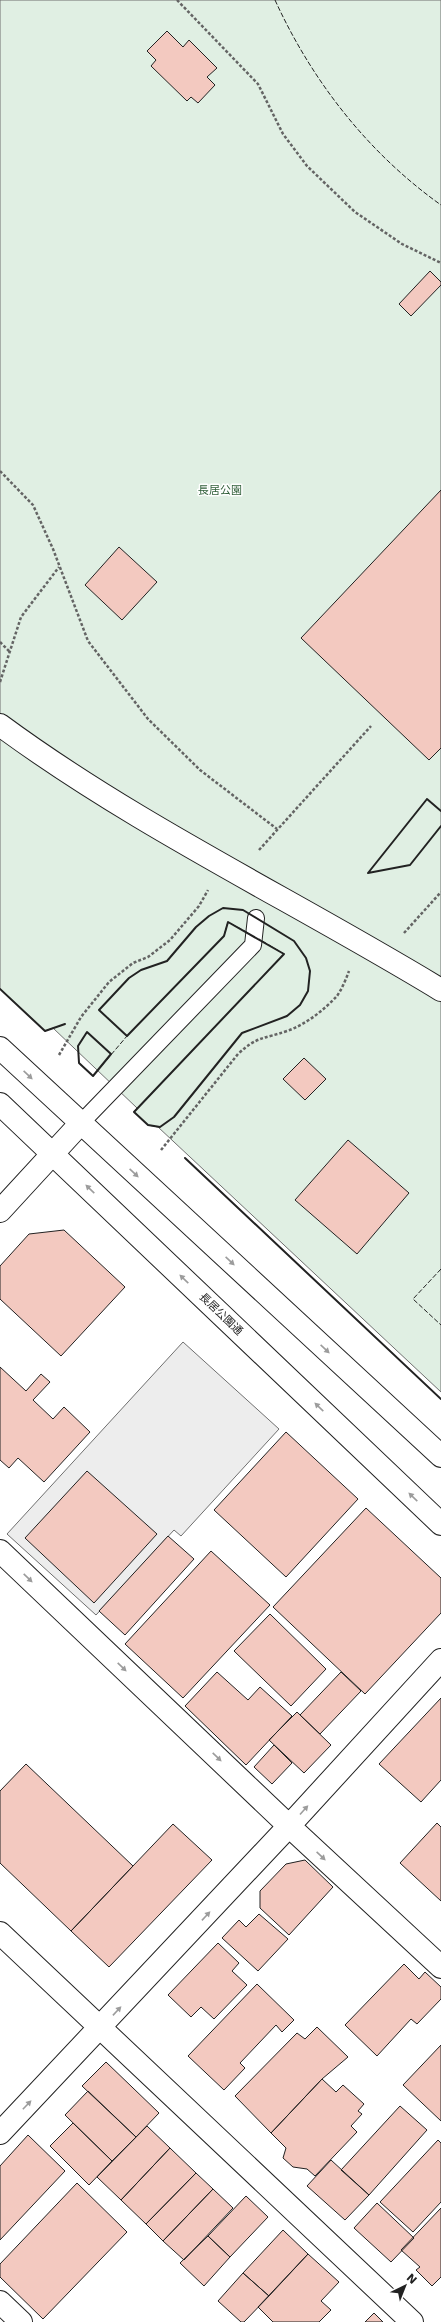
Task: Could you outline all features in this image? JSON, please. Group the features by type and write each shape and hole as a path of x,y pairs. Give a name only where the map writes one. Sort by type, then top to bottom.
{"main road":[{"path":"0,725 145,820 382,954 441,990"},
{"path":"0,1048 80,1124 441,1456"},
{"name":"長居公園通","path":"0,1104 441,1524"},
{"path":"0,1211 80,1124"},
{"path":"0,1551 441,1967"},
{"path":"0,2133 290,1826 441,1660"},
{"path":"0,1933 412,2322"},
{"path":"0,2302 21,2322"}],"lane":[{"path":"80,1124 253,945 256,918"}],"path":[{"path":"177,0 258,84 282,134 307,166 355,212 402,244 441,263"},
{"path":"0,471 33,506 53,549 88,641 148,719 200,770 277,829"},
{"path":"0,682 9,650 21,617 59,567"},
{"path":"0,642 9,650"},
{"path":"262,847 371,726"},
{"path":"59,1055 81,1017 109,982 133,963 148,957 170,940 199,906 211,886"},
{"path":"402,935 441,892"},
{"path":"162,1150 238,1054 248,1044 262,1036 288,1031 316,1016 338,995 352,965"}],"green space":[{"name":"長居公園","path":"0,0 441,0 441,1392 158,1127 148,1125 134,1112 137,1108 53,1028 45,1031 0,989"}],"shaded area":[{"path":"183,1342 279,1429 181,1536 174,1530 96,1615 7,1534"}],"building":[{"path":"167,31 183,47 189,40 217,68 207,77 215,85 198,103 191,97 187,101 151,66 156,60 147,51"},
{"path":"430,271 441,282 441,285 411,316 399,304"},
{"path":"441,490 441,748 429,760 301,638"},
{"path":"119,547 157,582 122,620 85,585"},
{"path":"304,1058 326,1079 305,1100 283,1079"},
{"path":"348,1140 409,1193 357,1254 295,1200"},
{"path":"64,1230 125,1287 61,1356 0,1299 0,1266 29,1234"},
{"path":"0,1367 26,1391 41,1374 50,1382 33,1400 53,1419 64,1407 90,1432 44,1482 18,1458 9,1468 0,1460"},
{"path":"286,1432 358,1499 286,1577 214,1510"},
{"path":"87,1471 157,1534 94,1603 25,1538"},
{"path":"366,1508 441,1578 441,1613 365,1694 273,1607"},
{"path":"168,1536 194,1559 125,1635 99,1611"},
{"path":"211,1551 270,1605 183,1698 125,1644"},
{"path":"270,1614 326,1669 291,1706 234,1651"},
{"path":"217,1672 248,1700 260,1687 292,1716 246,1765 185,1706"},
{"path":"341,1672 361,1691 320,1734 300,1715"},
{"path":"441,1698 441,1780 421,1802 379,1764"},
{"path":"297,1712 331,1745 304,1773 269,1740"},
{"path":"274,1745 292,1763 272,1784 254,1767"},
{"path":"26,1764 133,1866 71,1931 0,1863 0,1791"},
{"path":"437,1823 441,1827 441,1901 400,1863"},
{"path":"173,1824 212,1860 109,1967 71,1931"},
{"path":"305,1860 333,1887 289,1935 260,1908 260,1891 286,1864"},
{"path":"259,1914 288,1939 258,1971 222,1938 239,1920 246,1927"},
{"path":"218,1943 239,1963 232,1971 247,1985 214,2019 201,2007 191,2017 168,1995"},
{"path":"404,1964 419,1979 425,1972 441,1987 441,1999 417,2024 411,2019 377,2056 345,2025"},
{"path":"257,1984 294,2020 282,2032 276,2025 240,2063 245,2068 224,2090 188,2056"},
{"path":"317,2027 348,2057 322,2079 271,2133 235,2096 297,2033 305,2039"},
{"path":"441,2045 441,2121 403,2085"},
{"path":"106,2062 159,2113 136,2137 82,2086"},
{"path":"322,2079 336,2092 343,2085 364,2104 358,2111 362,2114 351,2126 357,2132 315,2176 307,2169 293,2167 283,2158 286,2148 271,2133"},
{"path":"88,2091 136,2137 112,2161 65,2115"},
{"path":"400,2106 427,2130 369,2195 341,2170"},
{"path":"73,2123 112,2161 89,2185 50,2146"},
{"path":"147,2126 170,2148 121,2200 97,2177"},
{"path":"28,2135 65,2171 0,2240 0,2166"},
{"path":"438,2140 441,2143 441,2202 413,2232 380,2202"},
{"path":"170,2148 196,2173 146,2224 121,2200"},
{"path":"331,2160 369,2195 345,2220 307,2186"},
{"path":"196,2173 213,2189 163,2241 146,2224"},
{"path":"77,2183 127,2232 43,2319 0,2277 0,2264"},
{"path":"213,2189 233,2208 184,2260 163,2241"},
{"path":"246,2196 268,2217 230,2257 208,2236"},
{"path":"377,2203 414,2238 391,2262 354,2228"},
{"path":"441,2208 441,2277 432,2286 416,2270 420,2267 401,2250"},
{"path":"283,2230 308,2254 269,2296 243,2273"},
{"path":"208,2236 230,2257 204,2286 180,2263"},
{"path":"308,2254 339,2282 321,2301 331,2310 319,2322 273,2322 258,2307"},
{"path":"243,2273 269,2296 244,2322 241,2322 218,2301"},
{"path":"374,2313 383,2322 365,2322"}],"fence":[{"path":"275,0 306,59 344,113 366,139 389,162 414,185 441,205"},
{"path":"93,1076 127,1036 224,936 228,922 250,934"},
{"path":"134,1112 284,954 259,939"},
{"path":"441,1269 413,1299 441,1325"}],"wall":[{"path":"441,811 427,799 368,873 410,865 441,826"},
{"path":"223,908 243,910 294,941 306,958 310,971 308,991 300,1005 287,1016 242,1033 174,1117 160,1127 148,1125 134,1112 284,954 228,922 224,936 127,1036 99,1010 129,978 141,970 167,961 196,927 209,916 223,908"},
{"path":"0,989 45,1031 65,1024"},
{"path":"87,1032 111,1054 93,1076 79,1063 78,1046 87,1032"},
{"path":"185,1158 441,1399"}]}
